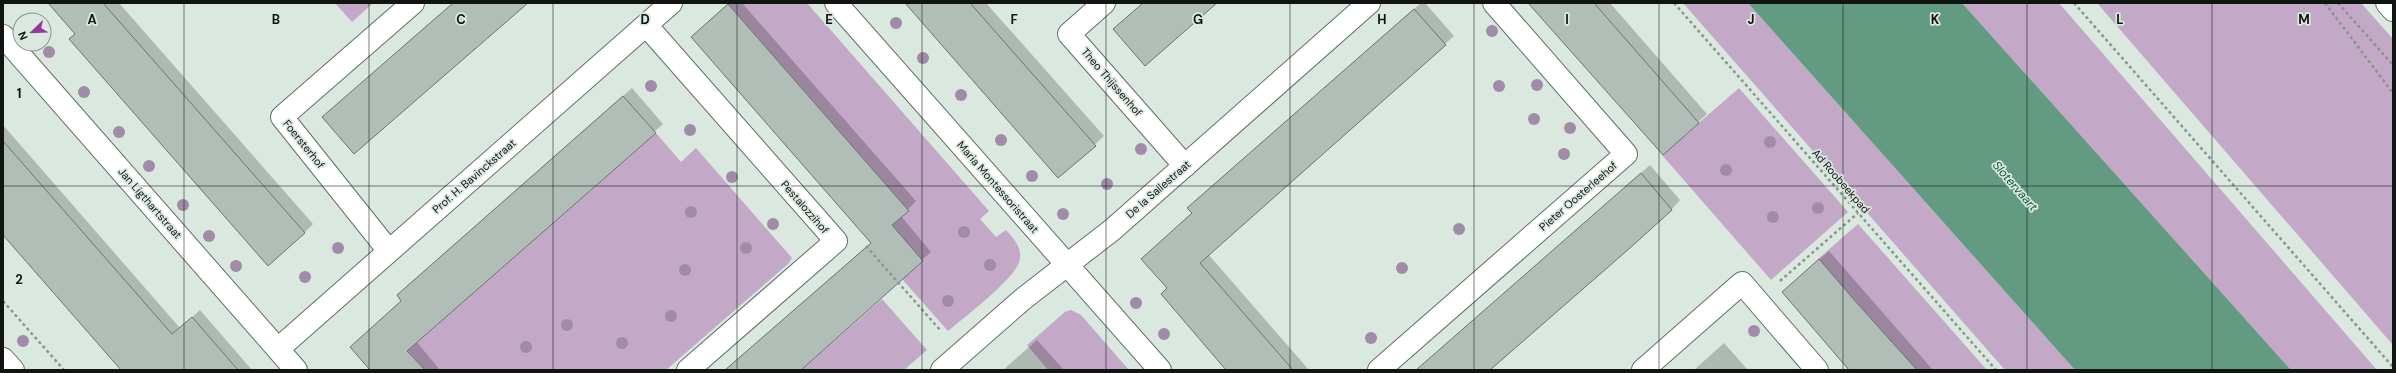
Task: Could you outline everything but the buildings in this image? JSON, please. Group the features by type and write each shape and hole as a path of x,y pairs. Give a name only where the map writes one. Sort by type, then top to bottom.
{"street":[{"name":"Foersterhof","path":"389,251 282,117 413,3"},
{"name":"Prof. H. Bavinckstraat","path":"278,349 671,3"},
{"name":"Maria Montessoristraat","path":"836,3 1160,370"},
{"name":"Theo Thijssenhof","path":"1104,3 1069,34 1185,166"},
{"name":"De la Sallestraat","path":"949,365 1023,299 1112,230 1369,3"},
{"name":"Pieter Oosterleehof","path":"1379,370 1626,154 1494,3"},
{"path":"2387,3 2393,10"},
{"name":"Pestalozzihof","path":"646,25 836,241 688,370"},
{"name":"Jan Ligthartstraat","path":"3,36 296,370"},
{"path":"1643,370 1742,283 1817,370"},
{"path":"3,359 13,370"}],"path":[{"name":"Ad Roobeekpad","path":"1674,3 1996,370"},
{"path":"2074,3 2393,367"},
{"path":"2324,3 2393,93"},
{"path":"2338,3 2393,65"},
{"path":"1757,301 1858,213"},
{"path":"863,243 949,365"},
{"path":"3,301 64,370"}],"shaded area":[{"path":"335,3 373,3 352,22"},
{"path":"807,3 989,211 980,219 996,237 1006,230 1016,243 1020,251 1020,259 1017,267 989,297 948,331 902,279 923,261 908,243 887,261 871,243 908,211 728,4"},
{"path":"1683,3 1748,3 2075,370 2005,370"},
{"path":"1962,3 2059,3 2377,370 2291,370"},
{"path":"2097,3 2361,3 2393,39 2393,345"},
{"path":"1739,88 1848,212 1771,280 1662,155"},
{"path":"656,133 681,162 696,148 792,258 789,263 666,370 425,370 407,350"},
{"path":"1858,224 1987,370 1916,370 1818,259"},
{"path":"882,299 927,350 904,370 801,370"},
{"path":"1071,310 1081,315 1129,370 1048,370 1027,345 1065,312"}],"water":[{"name":"Slotervaart","path":"1748,3 1962,3 2291,370 2075,370"}]}
